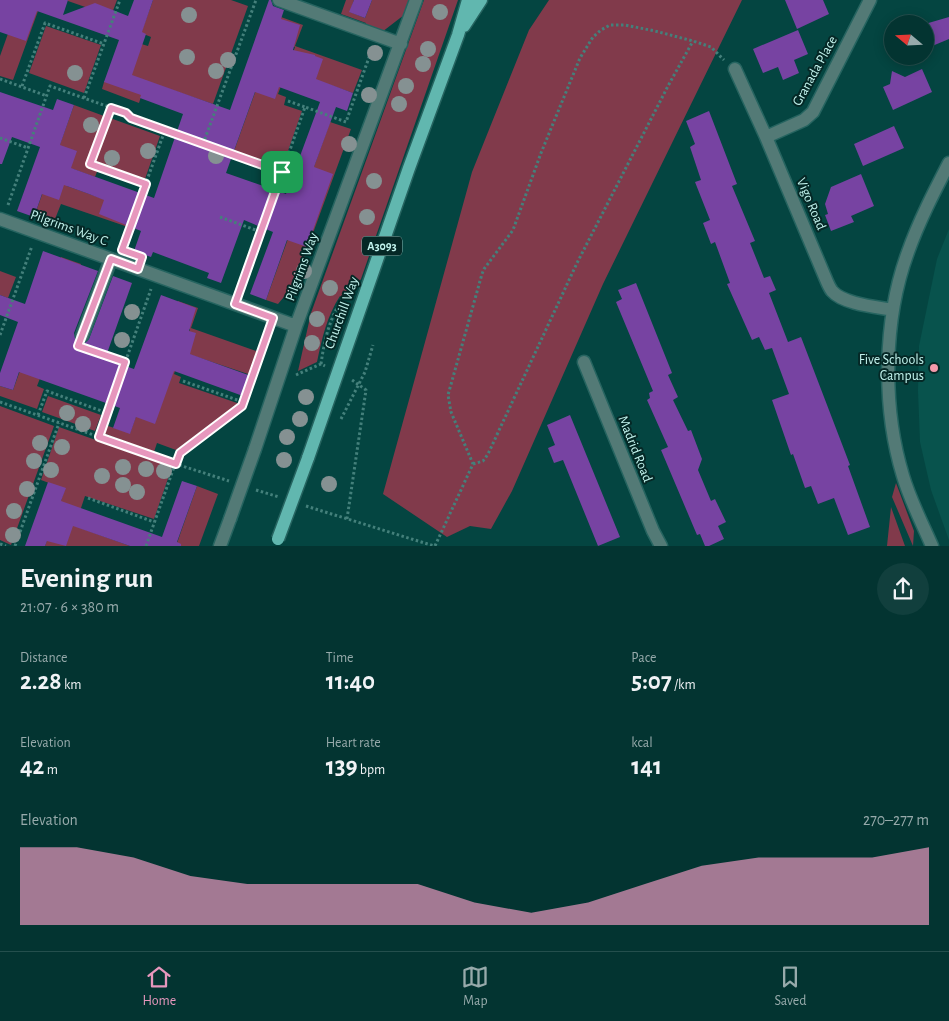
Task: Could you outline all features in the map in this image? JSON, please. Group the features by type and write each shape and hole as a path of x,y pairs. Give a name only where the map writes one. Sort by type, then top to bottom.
{"main road":[{"name":"Churchill Way","path":"277,543 409,168 458,35 468,0"},
{"name":"Churchill Way","path":"458,35 481,0"}],"street":[{"name":"Pilgrims Way","path":"220,546 296,326 416,0"},
{"name":"Granada Place","path":"766,137 798,123 813,112 870,0"},
{"path":"287,1 401,44"},
{"name":"Vigo Road","path":"735,69 833,292 840,298 848,301 893,310"},
{"path":"932,546 903,477 896,449 888,381 888,350 893,310 910,246 919,223 949,163"},
{"name":"Pilgrims Way C","path":"1,219 296,326"},
{"path":"82,336 111,259"},
{"name":"Madrid Road","path":"584,362 653,531 661,546"}],"path":[{"path":"84,98 120,0"},
{"path":"203,144 256,0"},
{"path":"22,86 44,23 104,44"},
{"path":"347,519 435,546 473,464 451,412 448,395 482,274 507,240 518,220 540,153 580,58 592,37 610,26 632,27 693,41 710,47 735,69"},
{"path":"288,101 346,122 377,36"},
{"path":"473,464 483,461 488,454 577,263 693,41"},
{"path":"0,79 47,96"},
{"path":"1,219 50,86 126,113 131,118 282,172"},
{"path":"235,304 305,107"},
{"path":"111,108 90,164 146,184"},
{"path":"129,252 122,250 165,130"},
{"path":"0,138 28,148"},
{"path":"220,218 261,232"},
{"path":"0,335 37,232"},
{"path":"99,437 152,287"},
{"path":"321,364 326,333 332,317 342,300"},
{"path":"146,546 180,453 242,406 273,318"},
{"path":"82,336 78,346 125,362"},
{"path":"341,419 365,372 373,346"},
{"path":"183,381 244,402"},
{"path":"38,415 47,392 107,413"},
{"path":"0,402 219,478"},
{"path":"15,546 59,422"},
{"path":"88,498 154,522"},
{"path":"417,541 423,546"},
{"path":"0,544 6,546"}],"shaded area":[{"path":"20,0 42,0 13,80 0,76 0,56"},
{"path":"68,0 117,0 111,16"},
{"path":"153,0 231,0 248,6 213,104 146,81 139,103 102,89 104,82 138,43 148,46 151,37 141,33"},
{"path":"346,0 354,0 350,12 365,18 372,0 409,0 404,15 382,32 366,25 366,23 341,14"},
{"path":"424,0 458,0 361,279 346,300 340,296 335,304 321,344 317,362 298,371 311,313"},
{"path":"549,0 742,0 603,284 512,491 491,529 470,526 447,537 383,494 472,172 529,30"},
{"path":"281,17 303,25 295,46 362,70 353,93 287,70 278,94 286,97 284,105 302,111 282,168 234,151 266,62 287,69 295,47 274,39"},
{"path":"46,26 101,45 84,93 29,73"},
{"path":"74,105 104,116 87,164 98,169 95,177 73,169 67,186 134,210 128,227 61,204 53,224 34,217"},
{"path":"110,118 160,136 145,179 95,161"},
{"path":"330,122 351,129 294,285 278,304 266,300"},
{"name":"Five Schools Campus","path":"949,229 949,540 931,490 920,442 918,391 919,346 937,259"},
{"path":"61,257 81,264 56,334 74,347 119,363 112,385 46,363 37,386 44,389 37,409 0,396 0,386 13,390"},
{"path":"0,271 16,277 8,298 0,295"},
{"path":"178,301 198,308 191,328 259,352 251,375 182,352 174,374 181,377 179,383 240,404 176,450 157,443 154,452 103,433 105,425 130,433 162,344 183,351 190,329 170,322"},
{"path":"48,396 101,415 95,431 42,412"},
{"path":"0,406 54,426 11,545 0,540"},
{"path":"59,427 172,467 154,519 85,496 75,526 130,546 45,546 65,489 41,480"},
{"path":"896,483 914,531 913,546 892,497"},
{"path":"197,486 218,494 199,546 176,546"},
{"path":"891,507 905,546 887,546"}],"building":[{"path":"0,0 68,0 63,15 95,3 128,16 134,0 153,0 142,32 146,34 132,75 230,110 269,0 271,0 273,6 284,10 281,19 300,25 293,50 315,55 323,59 316,79 353,93 347,111 336,107 314,167 333,174 307,247 287,240 266,300 250,294 273,232 244,220 221,283 207,278 209,273 153,252 151,257 134,251 141,231 99,214 104,200 64,185 59,200 42,194 34,217 17,211 40,147 12,137 2,164 0,164 0,92 53,110 57,99 74,105 60,145 77,151 71,168 154,198 183,114 140,98 141,95 104,82 119,40 37,11 26,41 0,32","holes":["279,87 320,102 286,194 226,173 255,92 275,99"]},
{"path":"354,0 372,0 365,18 349,12"},
{"path":"785,0 823,0 829,14 797,29"},
{"path":"949,17 949,39 934,45 934,21"},
{"path":"798,30 808,54 794,60 799,73 783,80 778,67 763,73 753,49"},
{"path":"922,69 932,92 893,110 883,87 890,84 892,71 905,77"},
{"path":"709,111 737,184 732,186 755,241 750,243 764,278 770,276 776,290 769,293 788,342 801,337 850,465 848,466 870,527 848,535 834,498 818,504 811,486 805,488 793,454 791,455 772,400 789,394 772,348 765,350 759,337 752,340 727,284 730,283 715,242 711,244 703,223 710,220 695,182 701,180 690,147 695,144 686,121"},
{"path":"894,126 904,148 863,166 854,144"},
{"path":"861,174 874,206 851,216 854,222 831,231 825,215 828,214 825,204 831,187"},
{"path":"43,251 98,271 74,333 76,341 83,344 89,339 113,276 132,283 105,359 134,369 161,295 196,308 189,331 196,333 190,354 251,376 243,396 174,371 155,424 136,417 130,434 113,428 120,408 19,372 13,390 0,386 0,373 18,322 0,315 0,295 25,304"},
{"path":"636,283 672,373 668,375 678,397 673,400 688,431 691,430 702,459 698,470 711,501 715,499 726,522 718,526 724,539 709,546 705,546 700,534 697,535 661,450 668,447 647,400 650,398 649,393 653,391 616,302 622,299 618,290"},
{"path":"570,415 620,537 598,546 563,460 554,463 548,448 555,445 547,425"},
{"path":"182,481 197,486 177,542 181,546 130,546 73,526 66,546 47,541 45,546 25,546 48,482 66,488 61,501 162,537"}],"place":[{"name":"Five Schools Campus","path":"934,368"}],"route":[{"path":"111,108 126,113 131,118 282,172 235,304 273,318 242,406 180,453 176,464 99,437 125,362 78,346 111,259 138,269 142,257 122,250 146,184 90,164 111,108"}]}
